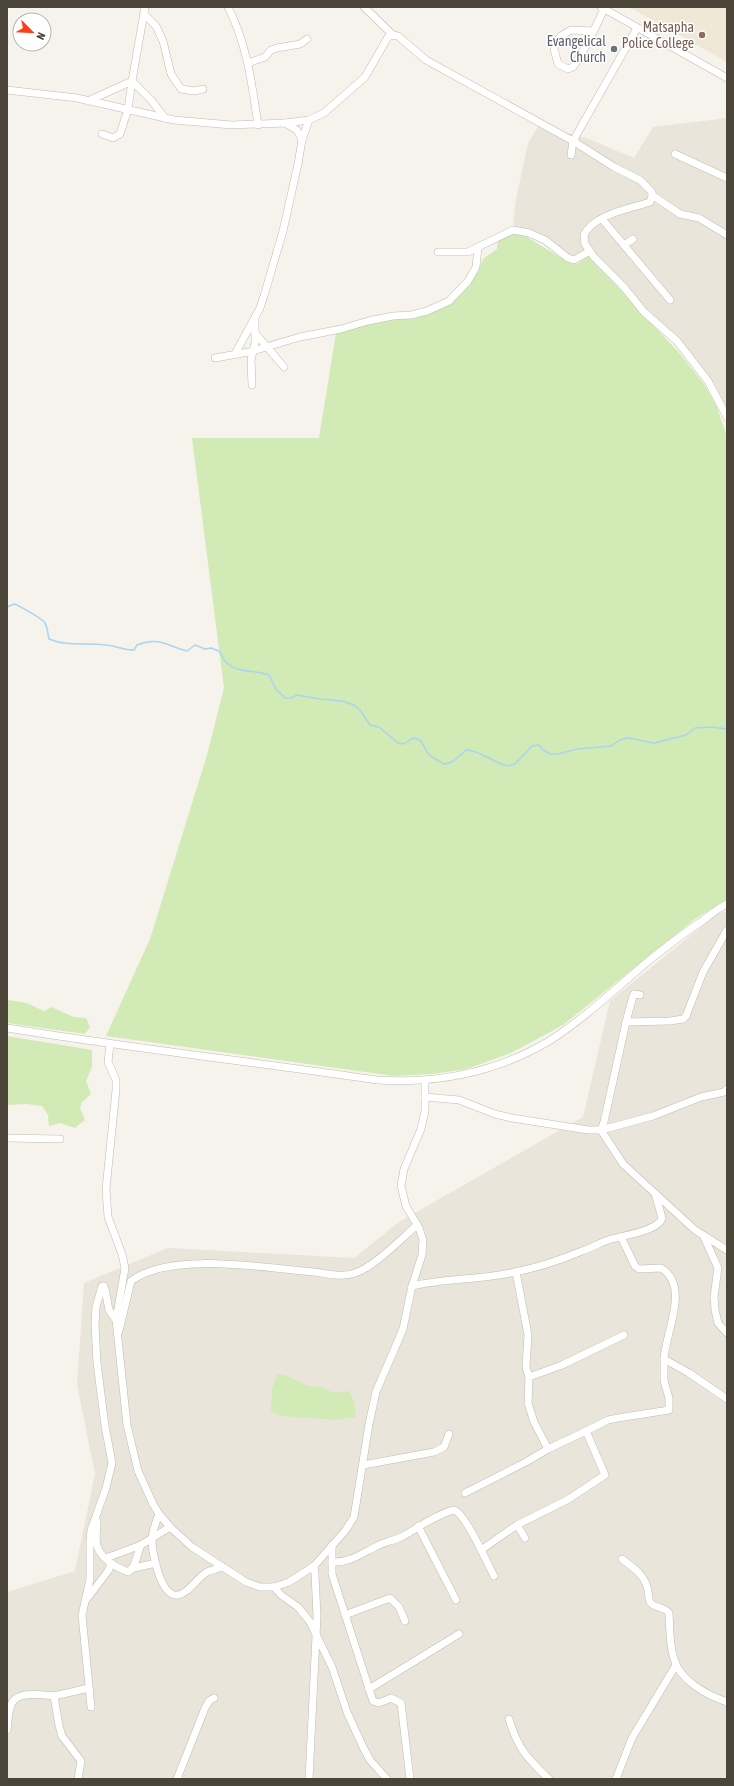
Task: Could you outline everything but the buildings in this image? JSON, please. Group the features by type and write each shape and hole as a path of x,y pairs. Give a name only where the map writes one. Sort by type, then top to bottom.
{"street":[{"path":"228,7 240,33 248,63 258,125"},
{"path":"364,7 393,35 398,36 426,60 572,141 614,167 640,180 648,186 652,195 680,214 699,218 727,235"},
{"path":"593,31 571,30 561,36 555,43 554,49 558,64 568,69 574,67 589,42 602,8 727,78"},
{"path":"102,134 113,138 120,134 128,109 145,11"},
{"path":"145,11 156,26 163,41 171,74 181,89 194,91 203,90"},
{"path":"571,155 572,141 637,28"},
{"path":"7,90 77,98 165,118 205,123 258,125 309,120 324,113 366,77 388,37 393,35"},
{"path":"248,63 265,57 271,50 300,44 307,39"},
{"path":"87,101 132,81"},
{"path":"132,81 151,100 165,118"},
{"path":"235,354 255,317 264,296 283,231 302,140 309,120"},
{"path":"285,123 297,130 302,140"},
{"path":"676,154 727,178"},
{"path":"652,195 650,202 632,206 590,226 584,235 585,244 644,312 677,341 708,381 727,417"},
{"path":"602,219 670,300"},
{"path":"438,252 468,252 513,230 529,233 545,240 568,258 574,260 590,251"},
{"path":"624,245 633,239"},
{"path":"215,358 253,351 300,337 348,328 368,321 393,316 411,315 427,311 449,301 468,281 476,267 478,247"},
{"path":"252,385 251,360 255,343 255,317"},
{"path":"255,333 284,367"},
{"path":"7,1028 110,1044 244,1060 377,1080 425,1080 472,1073 529,1052 550,1040 582,1016 672,941 727,904"},
{"path":"626,1022 670,1021 683,1019 686,1016 703,972 727,930"},
{"path":"601,1130 633,996 634,994 640,996"},
{"path":"110,1044 108,1062 116,1080 116,1090 106,1189 108,1217 122,1254 125,1268 116,1320 127,1425 138,1471 153,1504 170,1527 192,1546 222,1567 246,1582 260,1587 274,1587 289,1582 314,1566 354,1517 369,1424 376,1392 403,1329 412,1286 422,1255 423,1240 417,1225 406,1206 401,1186 404,1169 421,1129 425,1111 425,1080"},
{"path":"425,1097 459,1100 495,1114 512,1118 588,1130 601,1130 653,1116 701,1097 724,1092 727,1089"},
{"path":"601,1130 623,1164 704,1237 727,1250"},
{"path":"7,1138 60,1139"},
{"path":"412,1286 432,1281 464,1280 516,1272 577,1253 609,1240 633,1235 658,1225 661,1222 662,1218 655,1193"},
{"path":"118,1335 131,1281 158,1268 182,1264 222,1265 351,1274 370,1265 417,1225"},
{"path":"465,1492 526,1462 548,1449 618,1418 669,1410 669,1398 664,1381 664,1359 676,1290 671,1278 666,1271 661,1268 639,1269 635,1266 621,1237"},
{"path":"704,1237 718,1268 714,1297 718,1323 727,1332"},
{"path":"516,1272 528,1335 526,1367 529,1377 528,1403 534,1422 548,1449"},
{"path":"91,1707 82,1615 91,1571 90,1540 96,1513 106,1488 112,1463 105,1426 97,1364 95,1325 96,1308 102,1286 104,1286 109,1310 116,1320"},
{"path":"529,1377 562,1365 624,1335"},
{"path":"664,1359 689,1373 727,1399"},
{"path":"481,1550 517,1525 567,1500 605,1475 586,1431"},
{"path":"363,1465 434,1452 444,1447 449,1434"},
{"path":"332,1562 344,1562 361,1555 375,1546 402,1536 418,1526 448,1511 454,1510 461,1515 494,1576"},
{"path":"96,1513 97,1546 111,1564 128,1572 134,1568 156,1563"},
{"path":"160,1514 155,1525 152,1539 152,1549 166,1590 173,1595 182,1594 208,1572 222,1567"},
{"path":"517,1525 525,1538"},
{"path":"418,1526 456,1600"},
{"path":"106,1558 141,1545 170,1527"},
{"path":"134,1568 137,1553 141,1545"},
{"path":"332,1545 332,1574 373,1701 376,1703 391,1698 401,1702 410,1779"},
{"path":"622,1559 641,1574 646,1584 649,1601 654,1606 667,1610 670,1613 672,1652 676,1664 685,1678 698,1689 727,1702"},
{"path":"84,1601 108,1571 111,1564"},
{"path":"309,1779 316,1633 316,1581 314,1566"},
{"path":"274,1587 281,1595 302,1611 316,1633 321,1647 332,1667 347,1712 363,1747 370,1760 387,1779"},
{"path":"345,1615 390,1598 399,1608 405,1621"},
{"path":"369,1689 459,1634"},
{"path":"616,1779 632,1738 676,1664"},
{"path":"7,1730 11,1705 17,1698 26,1695 54,1696 89,1688"},
{"path":"54,1696 62,1736 81,1761 78,1779"},
{"path":"177,1779 205,1708 209,1701 214,1698"},
{"path":"509,1719 517,1743 538,1770 549,1779"}],"shaded area":[{"name":"Matsapha Police College","path":"629,7 727,7 727,62"},
{"path":"727,118 727,416 716,389 667,331 592,252 573,261 513,225 516,199 528,143 539,125 586,138 634,158 653,127"},
{"path":"727,911 727,1779 7,1779 7,1592 75,1571 95,1474 77,1384 84,1283 168,1248 354,1258 399,1222 583,1117 610,1001 717,914"}],"green space":[{"path":"514,233 525,236 570,263 577,264 589,256 681,355 704,384 717,407 727,437 727,899 695,919 563,1025 511,1053 467,1069 432,1074 394,1076 106,1036 150,939 207,755 224,688 192,438 319,438 336,333 385,320 417,318 442,308 461,295 478,272 483,259 497,249 498,239"},
{"path":"7,1001 27,1003 44,1011 51,1007 74,1017 86,1018 90,1027 85,1034 7,1023"},
{"path":"7,1036 92,1050 92,1067 86,1081 91,1094 82,1102 80,1108 85,1120 75,1128 60,1123 49,1126 48,1115 42,1106 27,1104 7,1105"},
{"path":"277,1374 287,1376 308,1386 321,1387 334,1393 349,1391 354,1402 356,1417 335,1420 283,1416 271,1412 272,1389"}],"waterway":[{"path":"7,607 14,604 35,615 45,623 49,639 63,643 99,644 134,650 137,645 151,641 187,651 195,645 205,649 211,648 219,651 225,662 232,667 269,675 276,689 285,698 291,698 297,695 342,701 354,705 360,710 370,725 379,727 398,743 404,744 413,738 419,740 430,755 444,764 453,761 466,750 476,752 508,766 515,764 532,746 539,745 543,750 551,754 558,754 577,749 611,746 620,740 628,738 654,743 686,735 695,728 711,727 727,729"}],"place":[{"name":"Matsapha Police College","path":"702,35"},
{"name":"Evangelical Church","path":"614,49"}]}
